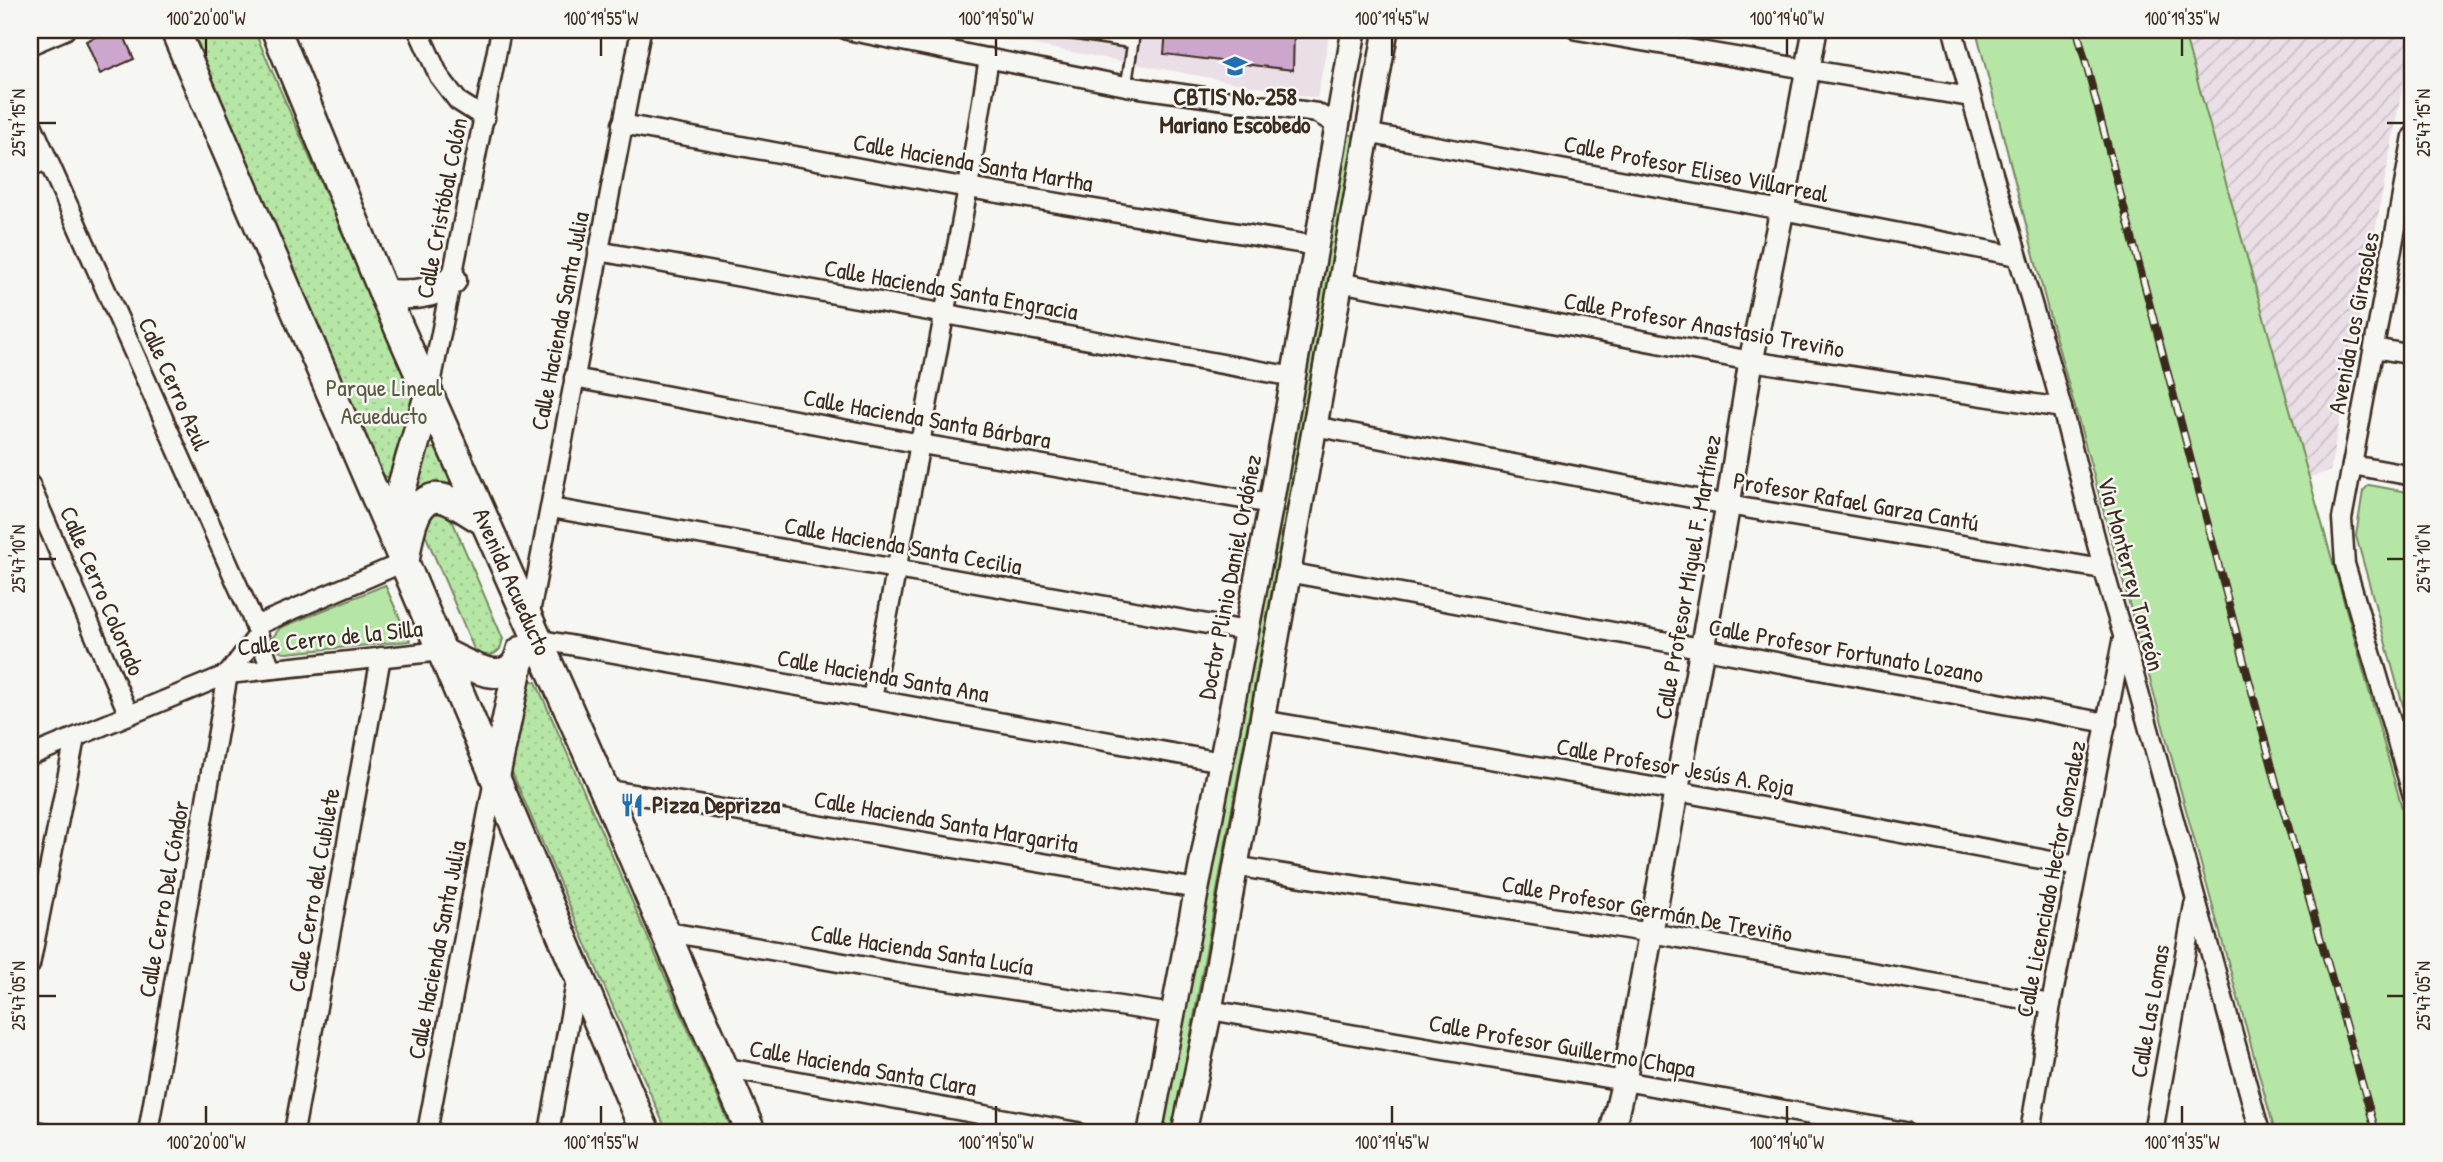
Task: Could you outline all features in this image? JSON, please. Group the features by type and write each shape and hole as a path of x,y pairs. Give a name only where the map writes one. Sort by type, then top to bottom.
{"main road":[{"path":"175,30 390,527 645,1132"},
{"name":"Avenida Acueducto","path":"276,30 384,294 604,789 751,1132"},
{"path":"384,294 425,293 444,288 452,280"},
{"path":"390,527 429,395"},
{"path":"404,562 411,524 416,513 430,500 447,500 484,520"},
{"path":"495,777 519,661 532,630"},
{"path":"442,652 481,671 497,674 510,670 519,661"}],"street":[{"path":"30,45 65,30"},
{"path":"418,30 439,76 458,101 485,118"},
{"name":"Calle Cristóbal Colón","path":"429,395 501,30"},
{"name":"Calle Hacienda Santa Julia","path":"532,630 574,378 641,30"},
{"path":"847,30 1126,86 1317,113 1337,125 1366,133"},
{"name":"Doctor Plinio Daniel Ordóñez","path":"1150,1132 1271,504 1354,30"},
{"path":"1184,1132 1210,1010 1386,30"},
{"path":"1577,30 1970,97"},
{"name":"Calle Profesor Miguel F. Martínez","path":"1612,1132 1651,933 1728,505 1751,361 1815,30"},
{"name":"Via Monterrey Torreón","path":"1953,30 1970,97 2062,408 2102,569 2123,635 2260,1132"},
{"path":"872,699 968,188 989,58"},
{"name":"Calle Cerro Azul","path":"30,120 271,669"},
{"name":"Calle Hacienda Santa Martha","path":"622,124 968,188 1316,246"},
{"name":"Calle Profesor Eliseo Villarreal","path":"1366,133 2017,256"},
{"name":"Avenida Los Girasoles","path":"2413,136 2405,231 2374,348 2342,519 2345,564 2413,796"},
{"path":"30,167 47,160"},
{"name":"Calle Hacienda Santa Engracia","path":"598,251 1294,377"},
{"name":"Calle Profesor Anastasio Treviño","path":"1339,282 1751,361 2062,408"},
{"path":"2374,348 2413,355"},
{"name":"Calle Hacienda Santa Bárbara","path":"574,378 921,444 1271,504"},
{"name":"Profesor Rafael Garza Cantú","path":"1314,426 1728,505 2102,569"},
{"path":"2352,466 2413,476"},
{"name":"Calle Cerro Colorado","path":"30,485 129,715"},
{"name":"Calle Hacienda Santa Cecilia","path":"551,508 1247,631"},
{"name":"Calle Cerro de la Silla","path":"256,631 404,562"},
{"name":"Calle Profesor Fortunato Lozano","path":"1287,572 2107,723"},
{"name":"Calle Hacienda Santa Ana","path":"532,630 872,699 1222,762"},
{"path":"228,674 256,631"},
{"name":"Calle Licenciado Hector Gonzalez","path":"2030,1132 2051,1004 2123,635"},
{"name":"Calle Cerro de la Silla","path":"30,756 228,674 442,652"},
{"name":"Calle Cerro del Cubilete","path":"295,1132 381,657"},
{"name":"Calle Cerro Del Cóndor","path":"148,1132 228,674"},
{"name":"Calle Profesor Jesús A. Roja","path":"1262,720 1676,791 2078,866"},
{"path":"30,965 75,738"},
{"name":"Calle Hacienda Santa Julia","path":"427,1132 495,777"},
{"name":"Calle Hacienda Santa Margarita","path":"604,789 1197,889"},
{"name":"Calle Profesor Germán De Treviño","path":"1234,866 1651,933 2051,1004"},
{"name":"Calle Las Lomas","path":"2153,1132 2195,898"},
{"name":"Calle Hacienda Santa Lucía","path":"663,931 895,972 1173,1014"},
{"path":"549,1132 578,974"},
{"name":"Calle Profesor Guillermo Chapa","path":"1210,1010 1905,1132"},
{"name":"Calle Hacienda Santa Clara","path":"722,1067 1077,1132"},
{"path":"30,1130 42,1132"}],"lane":[{"path":"1048,30 1133,43"},
{"path":"1126,86 1135,30"}],"shaded area":[{"name":"CBTIS No. 258 Mariano Escobedo","path":"976,30 1330,30 1317,98 976,34"},
{"path":"2183,30 2413,30 2330,471 2309,477"}],"green space":[{"name":"Parque Lineal Acueducto","path":"192,30 254,30 418,405 391,476 386,477 380,472"},
{"path":"1976,30 2183,30 2413,847 2413,1132 2275,1132 2048,310"},
{"path":"1347,134 1353,135 1354,140 1173,1132 1161,1132"},
{"name":"Parque Lineal Acueducto","path":"437,449 455,495 409,512 427,450"},
{"path":"2369,485 2413,493 2413,742 2356,536 2363,491"},
{"path":"441,511 452,520 503,639 500,649 494,654 480,654 474,649 423,529 432,513"},
{"path":"385,585 410,641 287,653 277,648 273,637 280,628"},
{"path":"529,680 536,682 733,1132 667,1132 508,763"}],"building":[{"path":"111,30 122,31 134,59 100,74 86,41"},
{"path":"1166,30 1294,31 1293,70 1164,54"}],"railway":[{"path":"2077,30 2281,801 2376,1132"}],"place":[{"name":"CBTIS No. 258 Mariano Escobedo","path":"1235,66"},
{"name":"Pizza Deprizza","path":"632,805"}]}
